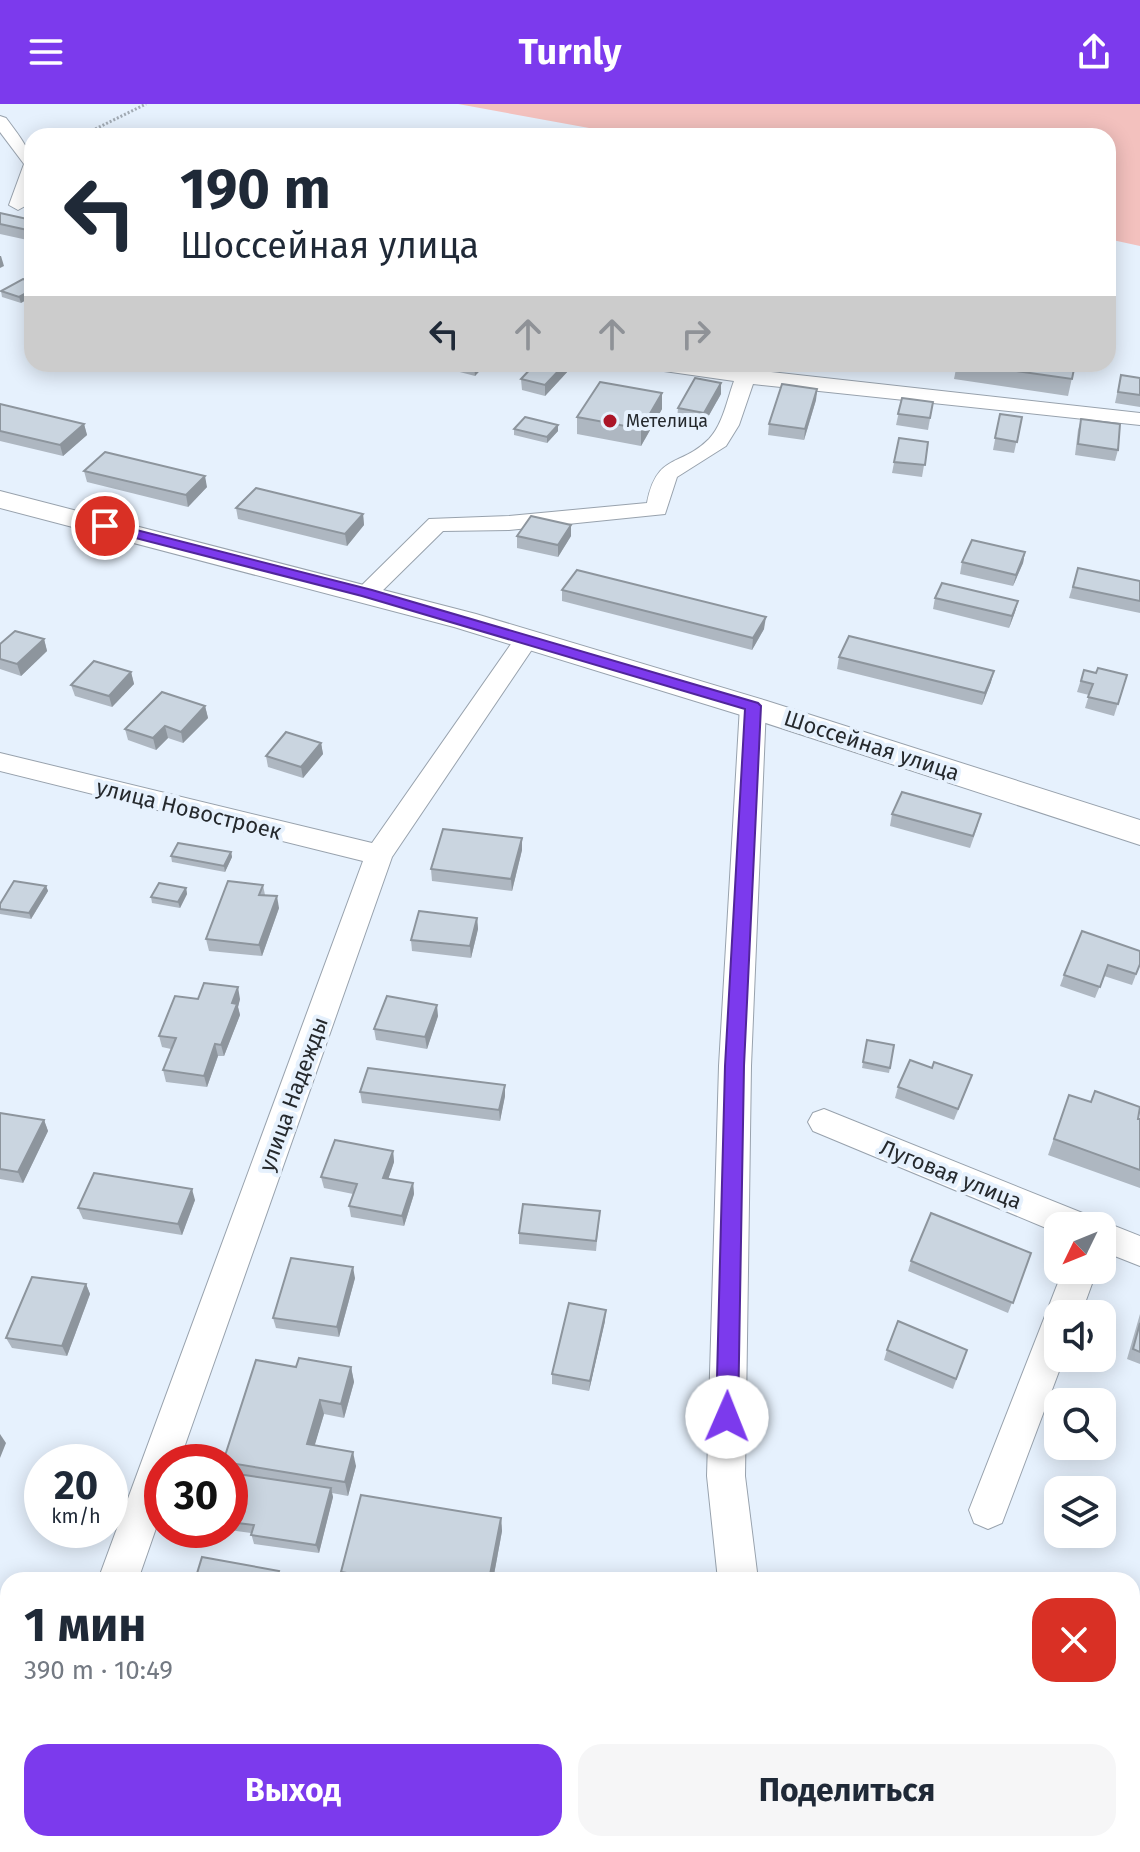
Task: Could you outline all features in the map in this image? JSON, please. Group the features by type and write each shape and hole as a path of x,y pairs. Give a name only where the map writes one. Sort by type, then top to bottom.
{"main road":[{"name":"Шоссейная улица","path":"0,499 367,593 527,639 753,706 1140,833"}],"street":[{"path":"0,121 24,153"},
{"path":"17,206 24,186"},
{"path":"707,372 1044,406 1140,419"},
{"path":"367,593 437,524 509,523 657,509 660,485 673,466 713,447 725,430 745,378"},
{"name":"улица Надежды","path":"121,1572 379,855 527,639"},
{"path":"737,1572 726,1460 735,1066 753,706"},
{"name":"улица Новостроек","path":"0,762 379,855"},
{"name":"Луговая улица","path":"824,1122 1044,1212"},
{"path":"1116,1242 1140,1251"},
{"path":"988,1510 1044,1364"}],"path":[{"path":"97,128 146,104"}],"shaded area":[{"path":"458,104 1140,104 1140,246 1116,241 1116,128 589,128"}],"building":[{"path":"0,213 24,218 24,229 0,224"},
{"path":"24,279 24,294 19,297 1,291"},
{"path":"528,372 557,372 545,385 521,379"},
{"path":"1023,372 1073,372 1072,379"},
{"path":"1121,375 1140,378 1140,395 1118,392"},
{"path":"695,378 721,383 704,413 678,408"},
{"path":"600,382 662,393 641,429 577,417"},
{"path":"782,384 817,389 805,429 769,424"},
{"path":"902,398 933,402 930,418 898,414"},
{"path":"0,404 84,424 60,445 0,431"},
{"path":"1000,414 1022,417 1017,442 995,438"},
{"path":"525,417 558,425 547,437 514,429"},
{"path":"1081,419 1120,424 1118,450 1078,444"},
{"path":"899,438 928,442 925,465 894,462"},
{"path":"105,452 205,476 186,495 84,471"},
{"path":"256,488 363,514 345,534 236,508"},
{"path":"531,516 571,525 558,545 517,536"},
{"path":"972,540 1025,552 1016,575 962,562"},
{"path":"1078,568 1140,581 1140,601 1073,587"},
{"path":"577,570 766,617 753,638 562,590"},
{"path":"942,583 1018,601 1012,616 935,598"},
{"path":"15,631 44,639 17,664 0,659 0,644"},
{"path":"849,636 994,671 985,693 839,657"},
{"path":"94,661 131,672 109,696 71,685"},
{"path":"1098,668 1127,675 1118,704 1088,697 1093,684 1081,681 1084,670 1096,673"},
{"path":"162,692 205,706 181,732 165,726 153,738 125,729"},
{"path":"286,732 321,743 301,767 266,756"},
{"path":"902,792 981,814 973,836 892,814"},
{"path":"443,829 522,838 511,879 431,869"},
{"path":"178,843 231,852 224,866 171,856"},
{"path":"14,881 46,886 29,913 0,909"},
{"path":"228,881 263,885 259,895 277,896 259,945 206,939"},
{"path":"159,883 186,888 178,902 151,897"},
{"path":"419,911 477,918 470,946 411,940"},
{"path":"1082,931 1140,951 1136,974 1108,965 1100,987 1064,975"},
{"path":"204,983 238,987 232,1003 237,1004 221,1045 215,1044 204,1076 163,1070 176,1038 159,1036 175,996 198,999"},
{"path":"387,996 437,1005 425,1037 374,1029"},
{"path":"867,1040 894,1045 890,1068 863,1062"},
{"path":"910,1060 932,1068 934,1062 972,1075 958,1109 898,1087"},
{"path":"368,1068 505,1085 499,1110 360,1092"},
{"path":"1095,1091 1140,1107 1140,1170 1054,1139 1069,1095 1091,1102"},
{"path":"0,1113 44,1120 18,1172 0,1169"},
{"path":"335,1140 393,1151 383,1178 413,1183 402,1216 349,1206 357,1184 321,1177"},
{"path":"94,1173 192,1189 178,1224 78,1208"},
{"path":"523,1204 600,1211 596,1241 519,1233"},
{"path":"931,1213 1031,1253 1013,1303 911,1261"},
{"path":"291,1258 353,1267 337,1327 273,1318"},
{"path":"32,1277 86,1284 62,1346 6,1338"},
{"path":"569,1303 606,1310 590,1381 552,1374"},
{"path":"898,1321 967,1350 956,1379 887,1350"},
{"path":"1140,1323 1140,1352 1133,1349"},
{"path":"299,1358 351,1367 341,1404 320,1400 307,1444 353,1452 345,1482 248,1466 248,1444 229,1444 256,1360 296,1367"},
{"path":"248,1476 331,1488 316,1545 251,1535 254,1525 248,1524"},
{"path":"361,1495 501,1518 491,1572 341,1572"},
{"path":"202,1557 279,1571 279,1572 197,1572"}],"place":[{"name":"Метелица","path":"610,421"}],"route":[{"path":"105,526 367,593 753,706 735,1066 727,1417"}]}
